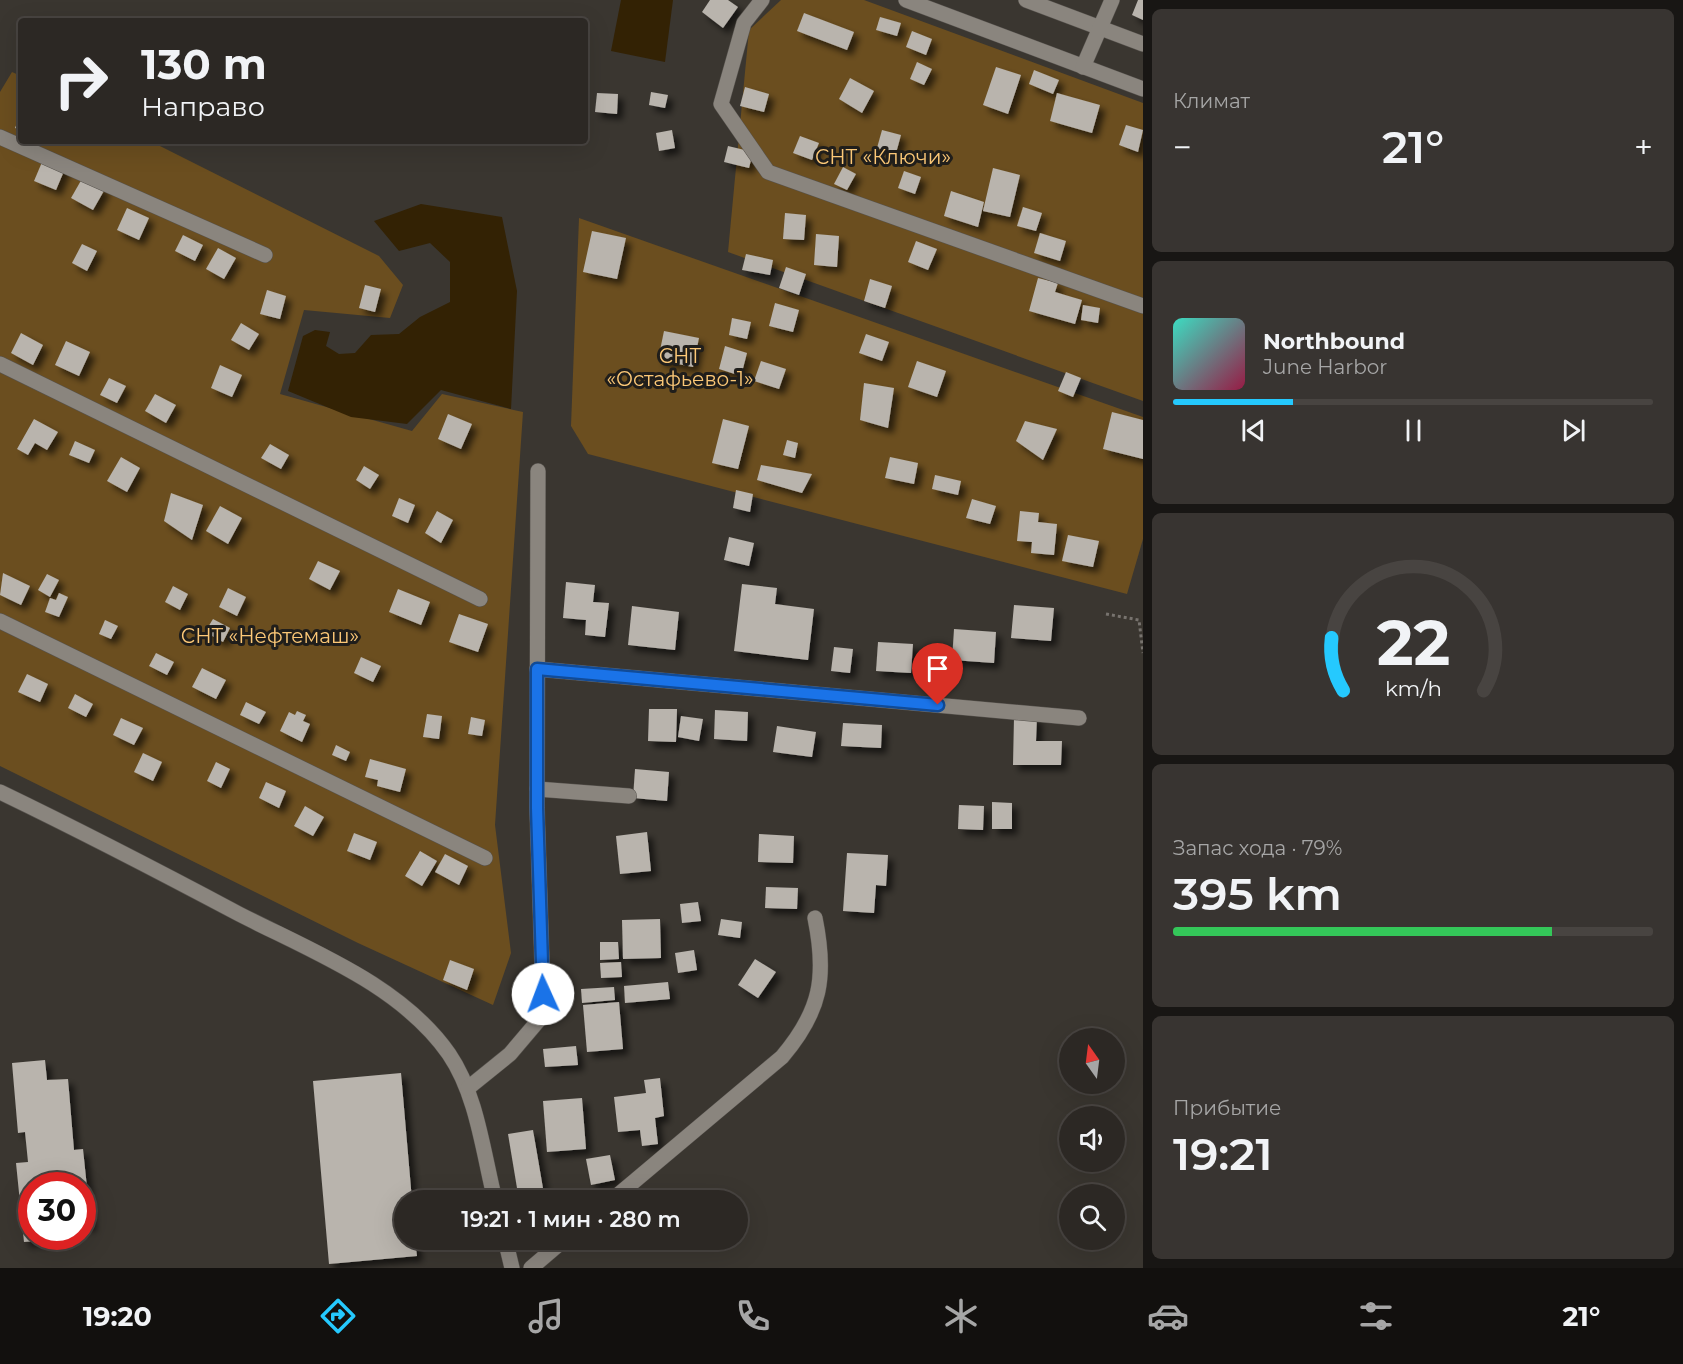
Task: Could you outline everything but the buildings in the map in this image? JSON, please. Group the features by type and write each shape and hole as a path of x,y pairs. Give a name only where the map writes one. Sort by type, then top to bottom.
{"street":[{"path":"762,0 744,22 722,104 768,172 1143,306"},
{"path":"906,0 1143,89"},
{"path":"1026,0 1143,44"},
{"path":"1083,67 1112,0"},
{"path":"0,138 265,255"},
{"path":"0,364 480,599"},
{"path":"468,1088 510,1054 538,1022 543,994 537,789 538,471"},
{"path":"0,621 485,858"},
{"path":"537,669 1079,718"},
{"path":"537,789 629,796"},
{"path":"0,792 105,844 390,996 431,1032 450,1055 468,1088 493,1190"},
{"path":"624,1190 782,1057 799,1036 812,1010 823,968 815,918"},
{"path":"508,1250 512,1268"},
{"path":"531,1268 552,1250"}],"path":[{"path":"1106,614 1139,620 1143,653"}],"green space":[{"name":"СНТ «Ключи»","path":"781,0 864,0 1143,103 1143,401 728,252 749,30"},
{"name":"СНТ «Нефтемаш»","path":"12,72 18,75 18,144 156,144 379,256 403,285 390,318 304,310 280,394 412,431 442,394 523,412 495,825 511,953 493,1005 358,943 0,766 0,92"},
{"name":"СНТ «Остафьево-1»","path":"579,218 1143,417 1143,539 1127,594 588,454 571,426"}],"shaded area":[{"path":"621,0 673,0 665,62 611,51"},
{"path":"421,204 502,217 517,291 511,409 441,390 407,424 351,417 288,391 303,336 315,330 330,332 326,346 339,354 355,353 371,335 399,334 420,317 450,302 450,262 430,243 399,251 374,221"}],"route":[{"path":"543,994 537,808 537,669 938,705"}]}
